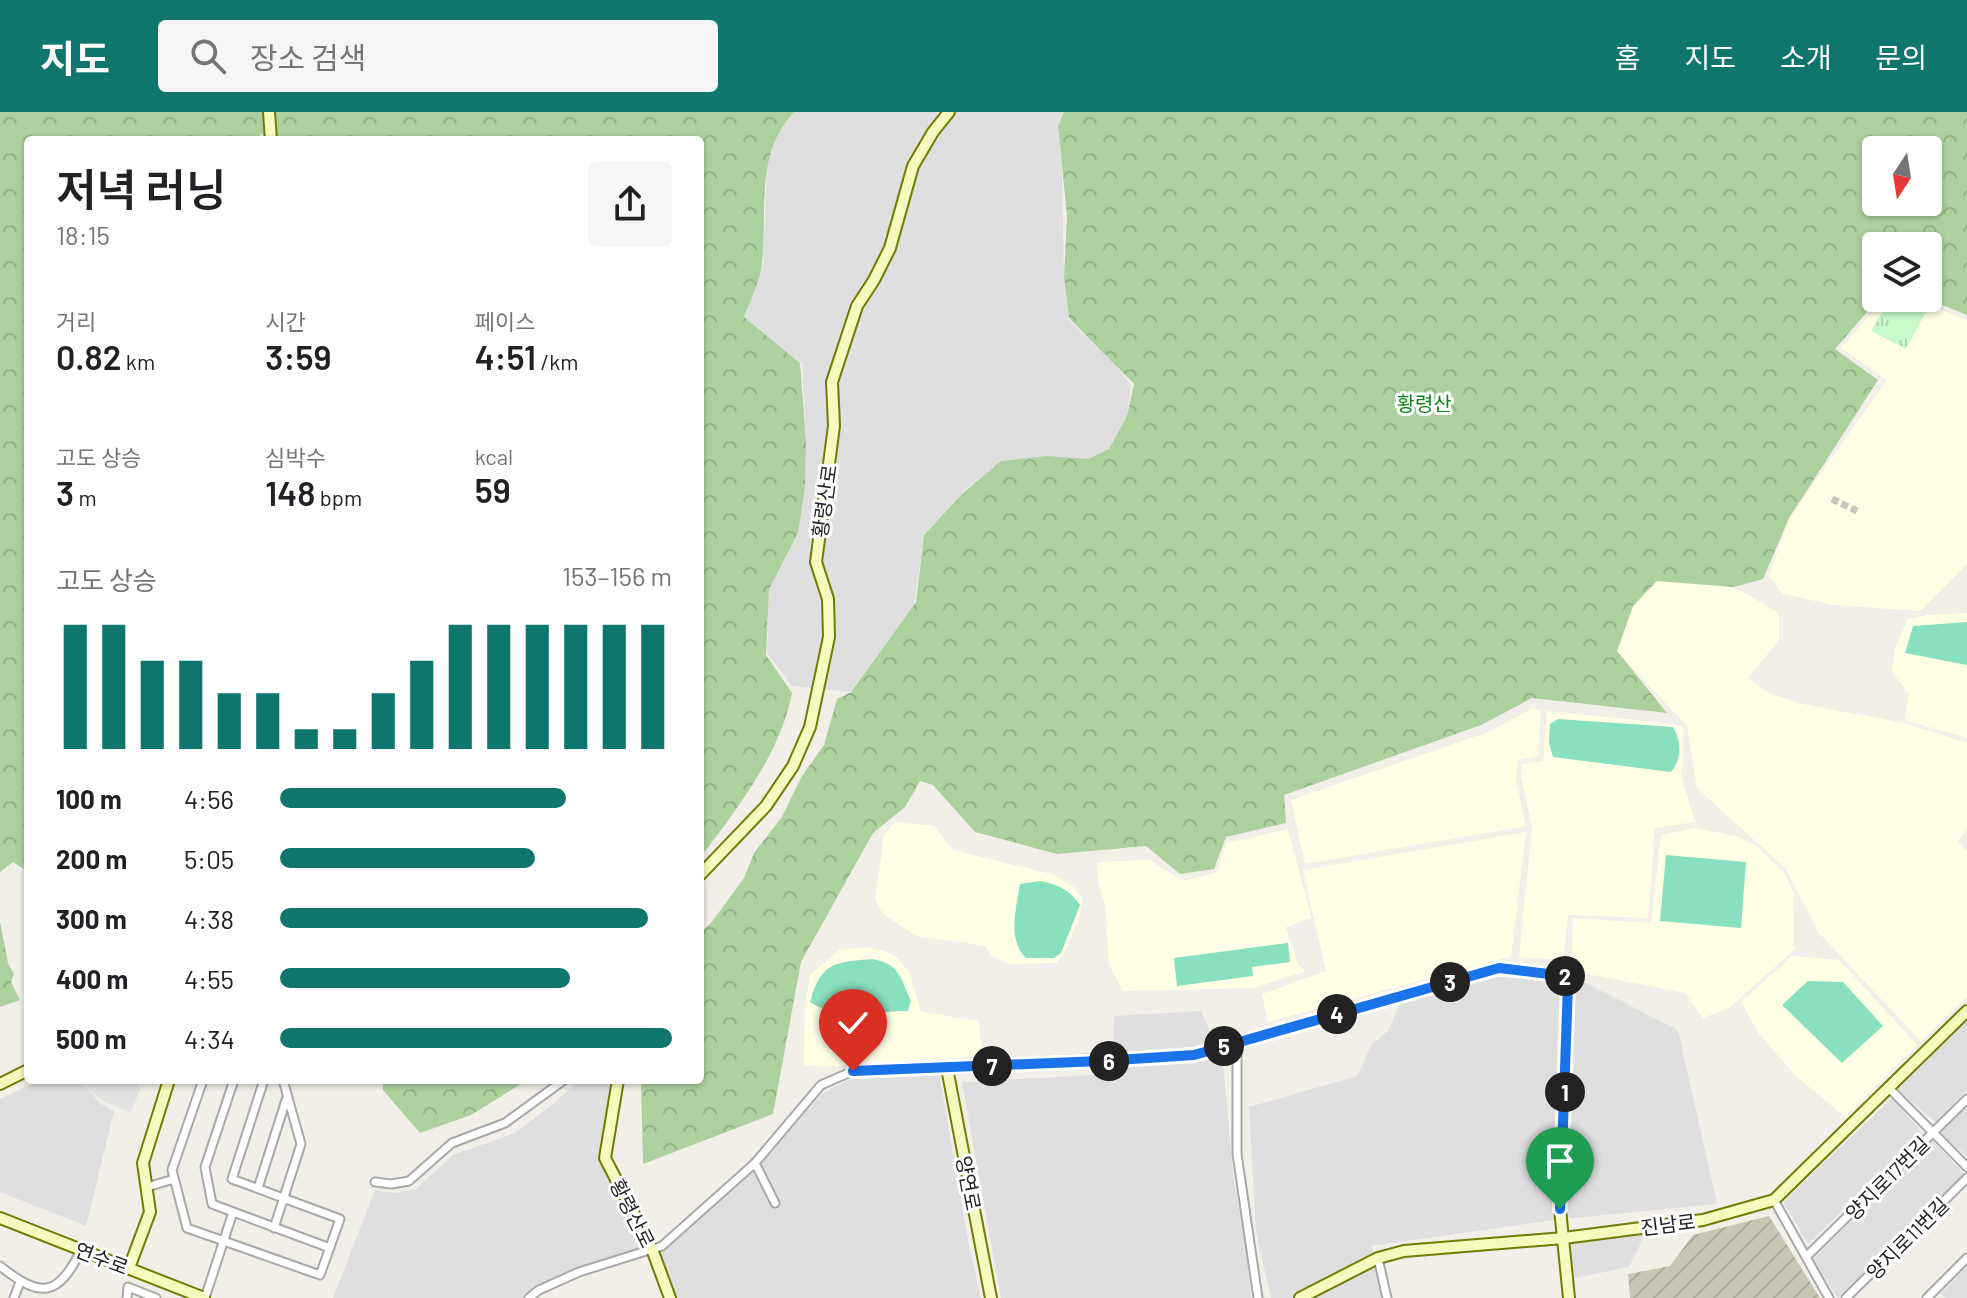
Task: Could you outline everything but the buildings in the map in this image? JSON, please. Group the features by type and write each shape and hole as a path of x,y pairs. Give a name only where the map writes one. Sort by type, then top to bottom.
{"street":[{"path":"269,112 271,136"},
{"name":"황령산로","path":"704,871 766,806 793,766 810,727 829,637 828,599 816,562 834,426 832,382 857,306 890,248 913,166 949,112"},
{"path":"529,1298 568,1277 662,1246 755,1163 821,1085 853,1071 1194,1055 1499,968 1565,976 1568,984 1560,1209 1569,1298"},
{"name":"진남로","path":"1300,1298 1378,1258 1404,1251 1564,1238 1703,1220 1774,1200 1967,1011"},
{"path":"1237,1042 1237,1154 1258,1298"},
{"name":"양연로","path":"947,1068 991,1298"},
{"path":"0,1084 24,1072"},
{"path":"129,1268 150,1212 143,1163 168,1084"},
{"path":"202,1084 172,1170 187,1228 320,1275 340,1219 232,1179 263,1084"},
{"path":"233,1084 205,1167 212,1204 330,1248"},
{"path":"274,1228 301,1144 284,1084"},
{"path":"375,1182 391,1184 409,1181 452,1143 505,1123 559,1084"},
{"name":"황령산로","path":"617,1084 605,1158 652,1249 670,1298"},
{"path":"1889,1088 1967,1167"},
{"name":"양지로17번길","path":"1806,1257 1967,1099"},
{"path":"258,1188 286,1100"},
{"path":"755,1163 775,1203"},
{"name":"양지로11번길","path":"1846,1298 1967,1178"},
{"path":"147,1187 174,1179"},
{"path":"1774,1200 1829,1298"},
{"path":"204,1298 233,1212"},
{"name":"연수로","path":"0,1218 204,1298"},
{"path":"0,1266 20,1282 37,1290 52,1287 66,1277 81,1250"},
{"path":"1378,1258 1387,1298"},
{"path":"1932,1296 1967,1258"},
{"path":"14,1298 20,1282"},
{"path":"127,1298 128,1287 156,1298"}],"shaded area":[{"path":"794,112 1064,112 1058,129 1064,277 1069,321 1110,358 1131,385 1127,416 1109,449 1086,460 1002,461 964,491 924,535 914,605 850,692 792,686 767,653 769,586 798,533 805,488 802,364 744,317 763,264 767,162 780,128"},
{"path":"1942,310 1967,320 1967,564 1920,611 1834,605 1783,594 1769,576 1789,518 1887,380 1841,348 1873,312"},
{"path":"1657,581 1734,587 1779,613 1779,640 1748,678 1769,693 1802,704 1904,723 1967,743 1967,830 1958,841 1967,851 1967,997 1921,1041 1818,932 1786,869 1697,788 1687,726 1617,651 1633,606"},
{"path":"1967,613 1967,738 1905,720 1909,694 1892,672 1895,649 1908,619"},
{"path":"1533,708 1541,711 1538,756 1517,760 1516,780 1526,826 1305,864 1291,800 1488,732"},
{"path":"1547,711 1683,727 1682,778 1695,822 1655,828 1648,918 1568,915 1563,960 1519,957 1532,827 1521,777 1522,764 1543,761"},
{"path":"895,822 934,826 952,850 1055,875 1075,888 1083,901 1064,954 1056,963 1009,964 991,956 986,946 916,936 883,914 875,899 884,836"},
{"path":"1695,828 1736,836 1755,845 1785,874 1794,893 1795,949 1729,1008 1703,1018 1685,993 1572,971 1573,918 1651,923 1661,835"},
{"path":"1288,829 1311,918 1286,927 1298,964 1306,971 1254,988 1123,991 1109,965 1105,906 1098,881 1097,862 1150,860 1182,881 1216,873 1227,843"},
{"path":"1526,832 1511,956 1268,1022 1262,994 1326,971 1303,870"},
{"path":"866,947 885,951 897,958 910,973 921,1012 979,1021 982,1056 823,1067 804,1065 805,1009 810,975 839,950"},
{"path":"1792,956 1839,960 1917,1045 1845,1117 1795,1075 1759,1034 1741,1002"},
{"path":"1489,977 1576,978 1678,1030 1717,1204 1553,1220 1372,1246 1386,1298 1271,1298 1256,1232 1249,1107 1357,1076 1372,1044 1388,1031 1401,1001"},
{"path":"1201,1011 1223,1061 1233,1175 1251,1298 1001,1298 962,1082 1113,1074 1114,1016"},
{"path":"1967,1018 1967,1090 1935,1122 1897,1089"},
{"path":"939,1073 981,1298 674,1298 659,1253 753,1171 823,1093 854,1077"},
{"path":"31,1084 84,1084 101,1104 114,1111 86,1226 0,1192 0,1099"},
{"path":"87,1084 138,1084 140,1089 131,1113 103,1101 88,1089"},
{"path":"575,1084 615,1084 605,1158 652,1249 556,1281 530,1298 333,1298 375,1190 395,1193 416,1189 453,1155 515,1133"},
{"path":"1892,1098 1922,1133 1808,1244 1783,1202"},
{"path":"1967,1103 1967,1156 1939,1132"},
{"path":"1932,1140 1965,1174 1838,1298 1813,1259"},
{"path":"1769,1216 1820,1298 1630,1298 1628,1274 1670,1266 1693,1235"},
{"path":"1646,1233 1629,1267 1570,1279 1570,1241"},
{"path":"1967,1267 1967,1298 1945,1298 1941,1294"}],"green space":[{"path":"0,112 794,112 781,129 768,165 762,264 744,317 800,363 806,441 805,488 798,533 769,589 766,655 792,693 779,736 769,756 747,794 704,852 704,136 264,136 260,133 260,136 24,136 24,869 13,862 0,872"},
{"name":"황령산","path":"1064,112 1967,112 1967,315 1942,305 1942,232 1862,232 1862,312 1867,312 1835,349 1878,380 1789,518 1763,579 1734,587 1657,581 1633,606 1617,651 1667,713 1532,698 1481,725 1284,795 1286,823 1226,837 1214,869 1180,874 1146,846 1057,854 975,832 933,785 920,781 905,807 873,833 801,962 773,1114 643,1164 641,1084 704,1084 704,929 744,878 754,853 782,817 802,776 824,745 837,699 851,692 916,602 924,535 962,494 1001,461 1047,456 1088,459 1109,449 1127,416 1134,384 1069,318 1064,277 1067,216 1058,126"},
{"path":"1883,312 1926,312 1906,349 1871,331"},
{"path":"1967,622 1967,665 1905,653 1913,626"},
{"path":"1558,719 1673,727 1679,744 1677,762 1671,772 1553,757 1549,743 1550,724"},
{"path":"1666,855 1746,862 1741,928 1660,921"},
{"path":"1040,881 1063,888 1080,905 1061,953 1054,958 1026,958 1016,942 1015,933 1020,884"},
{"path":"0,921 8,963 14,974 11,982 20,1000 0,1007"},
{"path":"1288,943 1290,962 1252,967 1253,976 1177,986 1174,958"},
{"path":"873,959 889,965 898,974 911,1001 908,1011 844,1013 820,1008 810,1002 819,979 831,967 849,961"},
{"path":"1808,981 1843,982 1883,1026 1842,1063 1782,1005"},
{"path":"383,1084 521,1084 471,1115 420,1133 383,1090"}],"tunnel":[{"path":"1832,499 1857,511"}],"route":[{"path":"853,1071 1194,1055 1499,968 1565,976 1568,984 1560,1209"}]}
